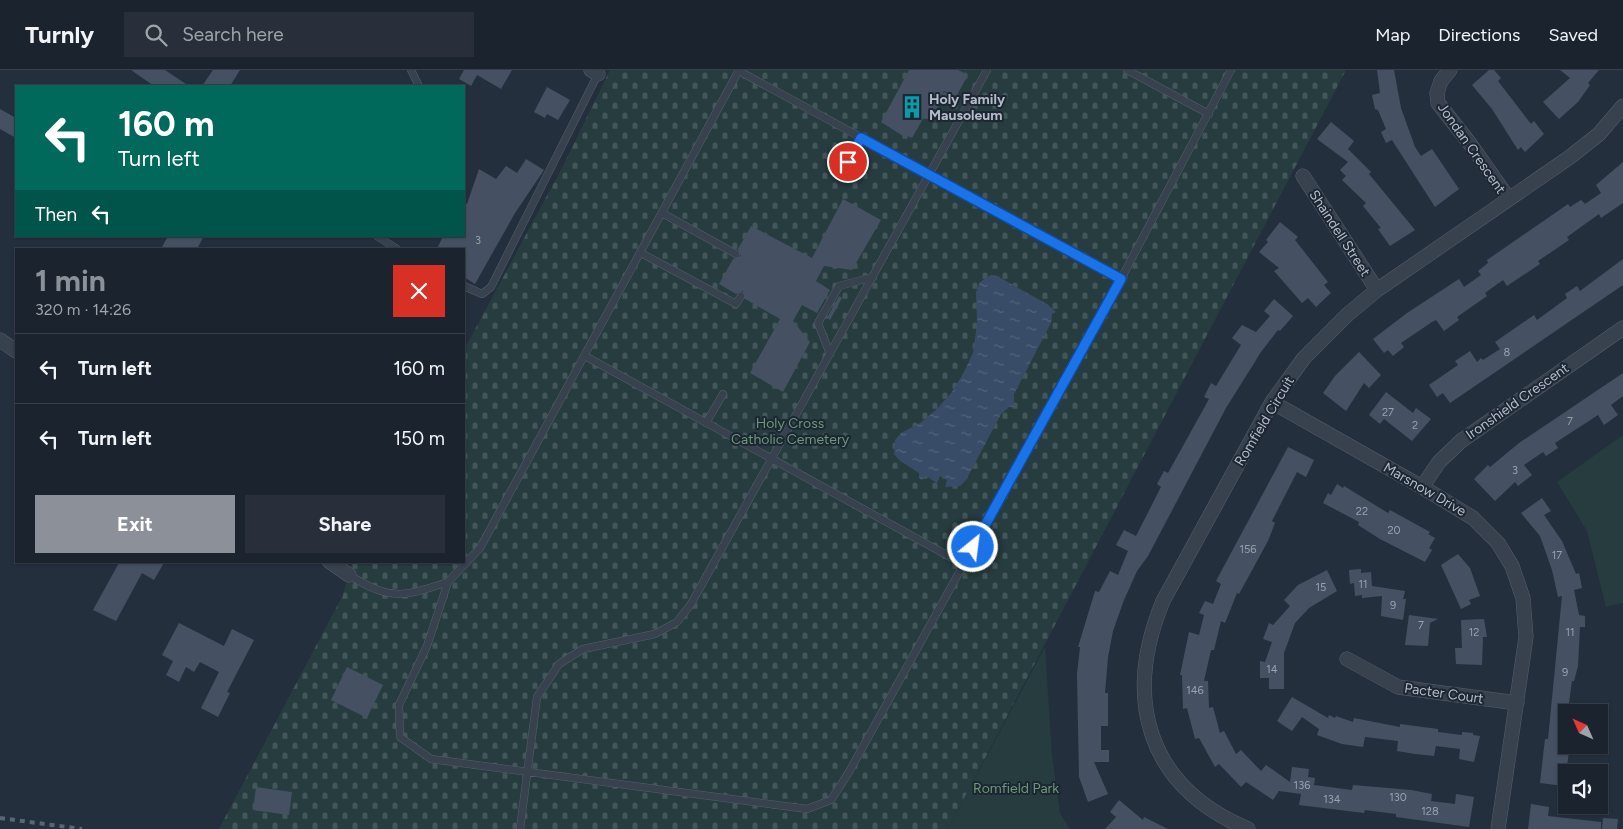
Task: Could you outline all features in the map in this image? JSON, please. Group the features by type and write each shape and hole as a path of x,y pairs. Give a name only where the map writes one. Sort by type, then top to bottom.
{"street":[{"name":"Jondan Crescent","path":"1450,70 1441,81 1437,93 1438,103 1471,145 1509,199"},
{"name":"Romfield Circuit","path":"1248,829 1202,803 1168,769 1150,729 1146,709 1144,667 1151,632 1163,601 1272,402 1321,339 1377,290 1588,144 1623,106"},
{"name":"Shaindell Street","path":"1303,176 1377,290"},
{"name":"Ironshield Crescent","path":"1422,487 1439,462 1461,440 1623,328"},
{"path":"0,340 15,350"},
{"name":"Marsnow Drive","path":"1272,402 1473,518 1498,544 1512,566 1524,598 1526,637 1498,829"},
{"path":"332,563 349,575"},
{"name":"Pacter Court","path":"1346,659 1398,687 1517,703"}],"lane":[{"path":"411,70 418,85"},
{"path":"1121,279 929,176 739,70 480,548 448,582 426,646 400,704 400,737 431,759 807,809 831,800 849,772 1121,279 1231,70"},
{"path":"520,829 537,697 559,664 583,649 655,634 677,622 691,604 986,70"},
{"path":"1127,70 1209,114"},
{"path":"465,286 482,294 491,287 594,72"},
{"path":"844,168 861,138"},
{"path":"662,214 736,254"},
{"path":"379,237 395,248"},
{"path":"640,253 736,304 740,296"},
{"path":"830,354 818,324 839,286 873,277"},
{"path":"585,356 963,564"},
{"path":"706,423 723,394"},
{"path":"349,575 374,590 408,595 448,582"}],"green space":[{"name":"Holy Cross Catholic Cemetery","path":"610,70 1346,70 948,829 219,829 343,595 351,563 465,563 465,348 564,164"},
{"path":"1623,435 1623,603 1606,607 1587,531 1557,482"},
{"name":"Romfield Park","path":"1045,647 1052,755 1060,813 1070,829 948,829"}],"water":[{"path":"991,275 997,276 1047,304 1056,312 1052,314 1051,323 1014,394 1014,407 1009,407 1001,414 966,480 960,486 945,487 947,480 940,476 937,483 926,476 922,480 919,478 919,473 900,461 894,454 895,440 901,433 920,423 936,410 952,392 963,374 973,353 977,324 976,292 980,282"}],"building":[{"path":"131,70 165,70 188,85 153,85"},
{"path":"213,70 240,70 231,85 203,85"},
{"path":"464,70 512,70 501,89 477,75 471,86 459,79"},
{"name":"Holy Family Mausoleum","path":"909,70 958,70 968,75 956,97 944,91 929,119 924,117 912,138 907,136 906,138 881,122"},
{"path":"1377,70 1394,70 1401,108 1415,147 1421,156 1432,149 1459,189 1435,207 1392,140 1386,143 1381,132 1386,129 1378,110 1375,109 1372,95 1380,93"},
{"path":"1489,70 1494,70 1501,78 1498,81 1531,124 1534,121 1544,134 1525,152 1521,147 1518,150 1492,109 1472,85"},
{"path":"1560,70 1599,70 1588,83 1590,85 1578,102 1559,119 1543,102 1570,78"},
{"path":"547,87 570,100 558,120 547,114 545,118 534,112"},
{"path":"0,109 15,117 15,137 0,129"},
{"path":"1331,122 1354,141 1348,149 1371,172 1369,174 1415,230 1390,246 1378,229 1381,228 1363,206 1366,203 1342,180 1346,176 1340,170 1348,162 1317,139"},
{"path":"526,159 544,170 515,213 475,284 465,278 465,248 437,248 443,237 465,237 465,203 467,204 479,169 496,179 506,166 517,173"},
{"path":"1623,162 1623,203 1601,218 1599,214 1567,237 1569,240 1538,261 1540,264 1507,286 1503,280 1485,293 1487,296 1457,317 1459,320 1444,331 1436,320 1432,322 1401,343 1404,347 1393,356 1388,350 1384,353 1373,339 1407,313 1459,279 1464,287 1481,275 1478,271 1488,263 1487,260 1568,204 1570,207 1581,200 1585,204 1601,193 1596,185"},
{"path":"843,199 881,220 852,270 824,266 816,281 830,290 817,313 802,305 793,321 810,342 783,392 750,373 780,319 745,299 743,291 736,294 719,284 733,259 741,256 738,249 751,226 812,258"},
{"path":"1280,222 1298,237 1295,240 1328,282 1324,285 1331,293 1316,307 1308,298 1302,303 1274,271 1279,268 1259,252 1268,242 1266,240"},
{"path":"167,237 203,237 198,248 162,248"},
{"path":"1623,259 1623,285 1450,403 1443,393 1437,397 1429,385 1458,365 1455,361 1470,351 1477,362 1481,358 1483,360 1500,349 1495,342 1534,315 1537,320 1567,298 1565,294 1577,286 1580,291"},
{"path":"839,296 842,298 830,320 827,318"},
{"path":"1274,299 1293,316 1280,331 1278,330 1261,352 1226,408 1148,556 1137,571 1124,600 1113,631 1108,657 1105,693 1108,693 1108,726 1101,726 1101,750 1109,750 1109,762 1094,762 1108,794 1088,802 1079,777 1077,674 1080,647 1078,647 1095,591 1099,592 1110,571 1118,575 1128,551 1116,545 1124,530 1136,536 1161,487 1157,484 1164,471 1168,473 1209,399 1204,397 1211,383 1216,386 1241,345 1232,338 1242,325 1256,332 1270,316 1264,311"},
{"path":"1359,352 1381,375 1369,388 1364,383 1346,411 1323,393 1335,376"},
{"path":"1623,373 1623,396 1611,405 1618,415 1604,425 1598,415 1555,443 1558,448 1546,456 1543,452 1524,465 1532,475 1518,486 1515,482 1495,501 1474,479 1488,465 1490,467 1519,443"},
{"path":"1386,392 1413,413 1416,408 1431,419 1412,441 1384,419 1380,424 1369,415"},
{"path":"1288,447 1314,460 1306,477 1297,472 1272,521 1275,523 1268,541 1239,594 1237,593 1225,623 1221,621 1214,650 1211,650 1204,681 1208,681 1209,708 1213,707 1220,733 1224,731 1236,754 1241,750 1261,771 1266,765 1290,782 1292,767 1309,769 1308,777 1315,778 1314,785 1352,790 1353,785 1411,790 1432,794 1431,801 1455,804 1456,794 1474,797 1469,827 1396,817 1396,814 1365,810 1364,813 1299,805 1301,794 1279,791 1273,800 1246,782 1241,787 1219,764 1215,767 1199,738 1195,739 1187,708 1183,709 1182,675 1180,675 1189,632 1199,635 1204,615 1199,613 1205,601 1213,604 1221,584 1216,581"},
{"path":"1337,484 1343,488 1344,486 1388,513 1390,510 1430,532 1428,534 1435,538 1429,548 1432,550 1425,562 1380,539 1358,525 1359,522 1323,503 1328,493 1331,495"},
{"path":"1542,498 1551,511 1544,515 1562,541 1576,574 1579,573 1582,588 1574,590 1579,615 1585,616 1585,627 1580,627 1578,666 1574,681 1572,681 1569,703 1577,704 1558,704 1558,754 1569,754 1567,764 1558,764 1558,785 1540,783 1545,739 1548,739 1562,596 1558,597 1552,570 1540,536 1521,513"},
{"path":"1458,554 1470,568 1480,596 1469,600 1471,604 1461,609 1441,565"},
{"path":"119,563 164,563 154,580 142,573 116,621 93,610"},
{"path":"1361,569 1361,573 1371,572 1372,586 1405,591 1403,599 1406,599 1403,620 1381,616 1382,596 1362,598 1362,595 1355,596 1354,583 1350,584 1349,570"},
{"path":"1327,570 1337,591 1309,608 1295,623 1284,653 1284,689 1269,689 1269,678 1260,678 1260,661 1265,662 1272,642 1263,639 1269,623 1273,625 1290,606 1284,600 1298,585"},
{"path":"1409,615 1438,619 1430,623 1428,646 1405,645"},
{"path":"1484,619 1487,637 1483,637 1482,665 1456,664 1455,648 1462,648 1461,620"},
{"path":"179,623 224,646 232,629 254,640 227,692 230,693 218,717 201,708 219,672 200,662 194,672 186,667 179,682 166,675 173,661 162,655"},
{"path":"347,667 383,685 367,718 331,700"},
{"path":"1292,697 1328,718 1329,715 1335,718 1336,716 1353,722 1354,718 1400,727 1400,724 1438,729 1438,732 1462,735 1462,732 1473,733 1473,735 1480,736 1474,762 1459,759 1460,749 1436,746 1434,756 1397,751 1398,741 1365,737 1363,747 1342,744 1317,735 1319,729 1302,717 1292,731 1277,721"},
{"path":"256,787 292,792 289,815 253,810"},
{"path":"1119,800 1143,820 1144,817 1168,829 1105,829 1116,817 1110,812"},
{"path":"1531,804 1549,807 1548,816 1601,822 1601,829 1528,829"},
{"path":"1603,818 1618,819 1617,829 1602,829"}],"railway":[{"path":"0,818 82,829"}],"place":[{"name":"Holy Family Mausoleum","path":"912,107"}],"route":[{"path":"848,162 861,138 1121,279 973,547"}]}
